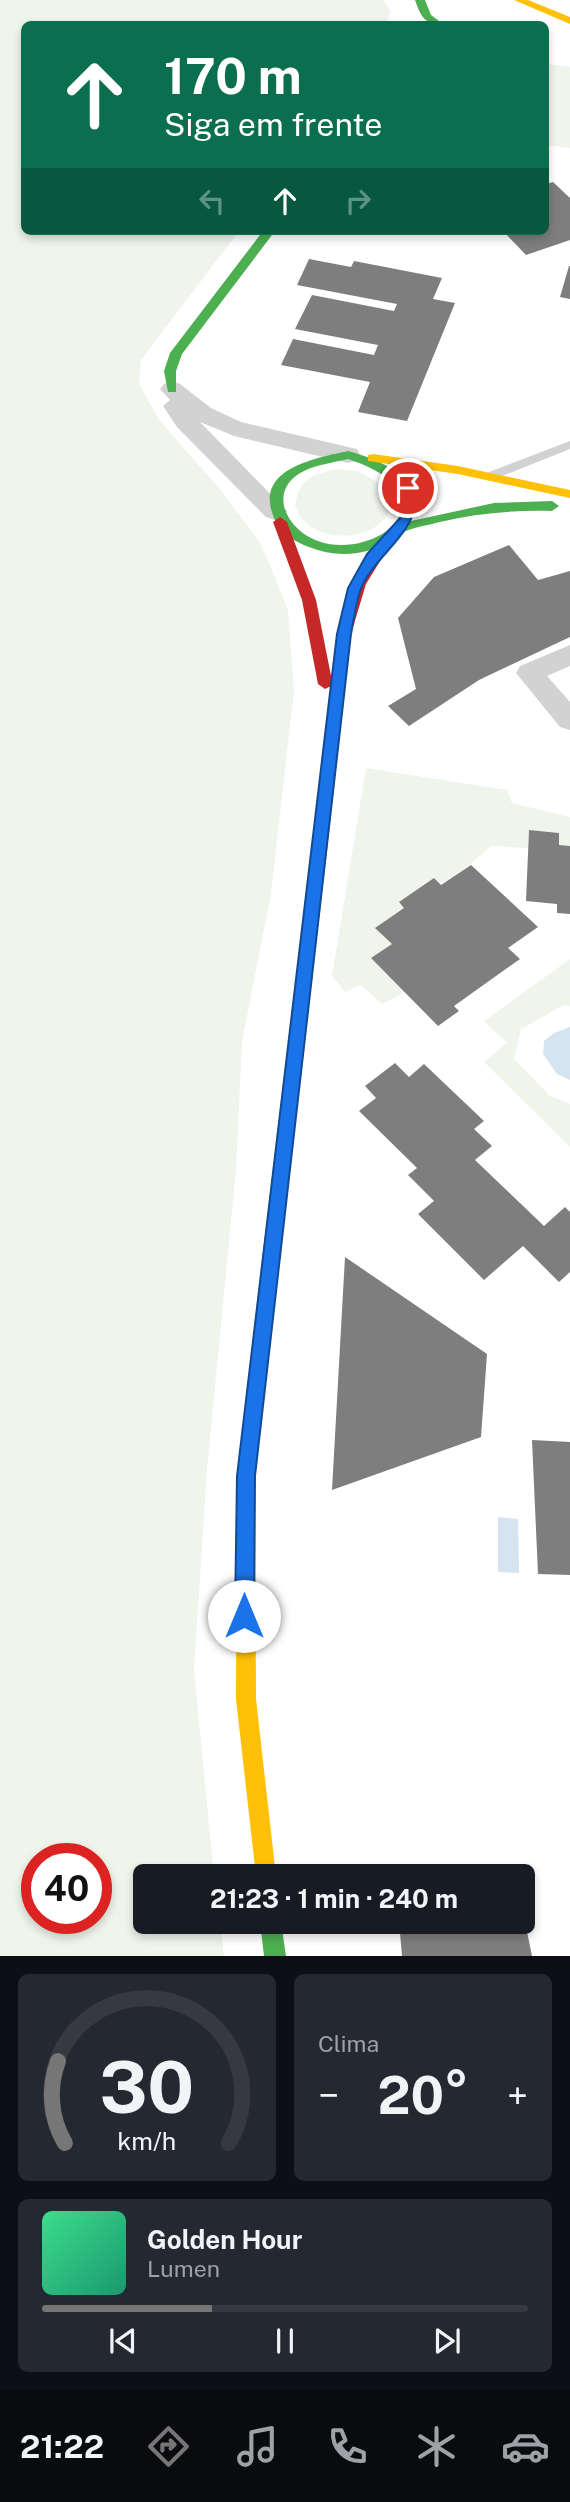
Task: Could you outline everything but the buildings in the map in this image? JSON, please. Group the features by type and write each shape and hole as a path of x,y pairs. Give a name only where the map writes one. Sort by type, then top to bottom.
{"street":[{"path":"519,0 570,21"},
{"path":"411,21 418,4 435,21"},
{"path":"549,28 570,28"},
{"path":"266,235 176,353 170,371 175,407 185,421 277,517 304,541 323,548 358,549 386,540"},
{"path":"172,389 204,414 234,428 358,456 397,474 408,488 411,503 408,518 371,558 354,588 344,634 331,724 246,1476 246,1699 265,1864"},
{"path":"331,724 319,642 309,600 277,517 275,491 290,470 325,456 358,456 407,461 570,494"},
{"path":"400,529 445,513 526,503 570,508"},
{"path":"570,655 529,673 570,720"},
{"path":"272,1934 275,1956"}],"lane":[{"path":"489,476 570,445"}],"shaded area":[{"path":"0,0 383,0 391,12 386,21 21,21 21,235 236,235 141,360 139,384 160,421 219,488 260,543 288,610 294,691 271,894 242,1042 236,1170 207,1470 194,1670 213,1864 133,1864 133,1934 221,1934 224,1956 0,1956"},
{"path":"549,64 570,67 570,148 549,145"},
{"path":"338,469 358,471 384,486 391,506 386,517 377,526 365,532 338,536 313,528 303,520 295,506 304,483 321,473"},
{"path":"366,768 507,790 512,803 570,817 570,846 559,845 559,833 529,830 528,848 491,846 448,879 399,902 404,908 376,928 392,944 371,959 405,992 382,1004 361,985 345,992 332,976"},
{"path":"570,959 570,1006 564,1005 521,1029 514,1059 549,1095 570,1104 570,1147 484,1062 507,1043 484,1021"}],"water":[{"path":"570,1027 570,1080 557,1074 543,1054 544,1041 554,1033"},
{"path":"498,1517 518,1519 519,1573 498,1572"}],"traffic: fast":[{"path":"420,0 426,17 433,21"},
{"path":"172,389 170,371 176,353 266,235"},
{"path":"348,455 381,467 399,479 408,498 407,513 405,521 391,536 358,549 327,549 301,539 282,522 275,502 282,482 305,465 348,455"},
{"path":"400,529 475,510 552,506"},
{"path":"263,1327 318,859"},
{"path":"272,1934 275,1956"}],"traffic: slow":[{"path":"519,0 570,21"},
{"path":"373,458 458,470 570,494"},
{"path":"263,1327 246,1476 246,1699 265,1864"}],"traffic: jam":[{"path":"280,522 309,600 325,684"},
{"path":"318,859 344,634 359,584 386,540"}],"route":[{"path":"244,1616 246,1476 331,724 344,634 354,588 371,558 408,518 411,503 408,488"}]}
